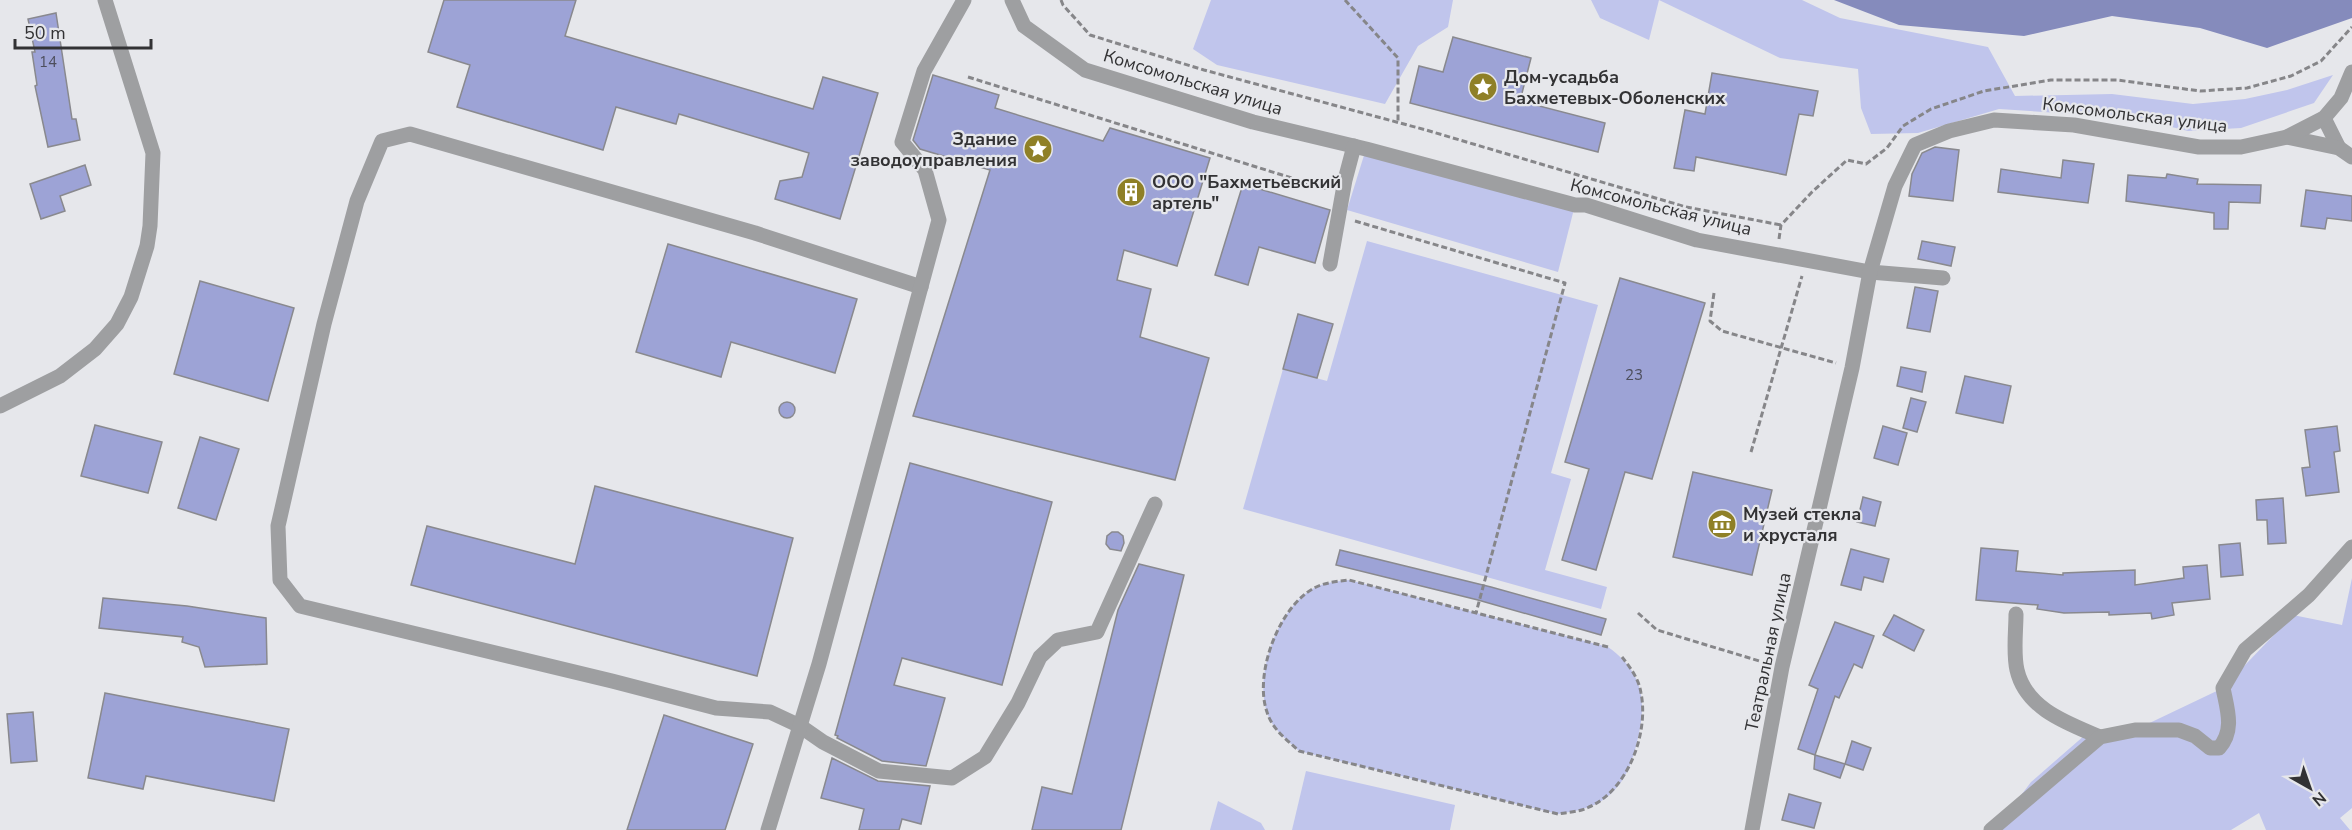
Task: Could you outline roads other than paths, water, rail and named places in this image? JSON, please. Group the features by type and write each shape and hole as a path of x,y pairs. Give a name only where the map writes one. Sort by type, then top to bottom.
{"street":[{"path":"0,406 60,376 95,349 117,324 131,297 147,246 153,153 105,0"},
{"path":"768,830 819,664 939,220 925,170 902,142 924,71 964,0"},
{"name":"Комсомольская улица","path":"1012,0 1024,26 1085,70 1253,122 1354,146 1575,205 1586,205 1697,240 1870,272 1895,186 1915,145 1949,131 1994,120 2074,125 2199,147 2241,147 2287,137"},
{"path":"2287,137 2324,118 2341,98 2352,72"},
{"path":"2324,118 2339,148"},
{"path":"921,287 755,233 410,134 382,141 357,201 324,324 278,526 280,580 300,606 716,708 770,712 800,726 824,742 879,771 952,778 985,757 1018,704 1040,657 1058,640 1097,632 1155,504"},
{"path":"2287,137 2339,148 2352,157"},
{"path":"1330,264 1354,146"},
{"path":"1870,272 1943,278"},
{"name":"Театральная улица","path":"1752,830 1782,668 1852,368 1870,272"},
{"path":"1991,830 2100,737 2135,730 2179,730 2195,736 2210,748 2219,748 2227,738 2229,722 2223,688 2245,650 2309,595 2352,547"},
{"path":"2016,614 2017,670 2030,697 2056,719 2100,737"}],"place":[{"name":"Дом-усадьба Бахметевых-Оболенских","path":"1483,87"},
{"name":"Здание заводоуправления","path":"1038,149"},
{"name":"ООО \"Бахметьевский артель\"","path":"1131,192"},
{"name":"Музей стекла и хрусталя","path":"1722,524"}]}
